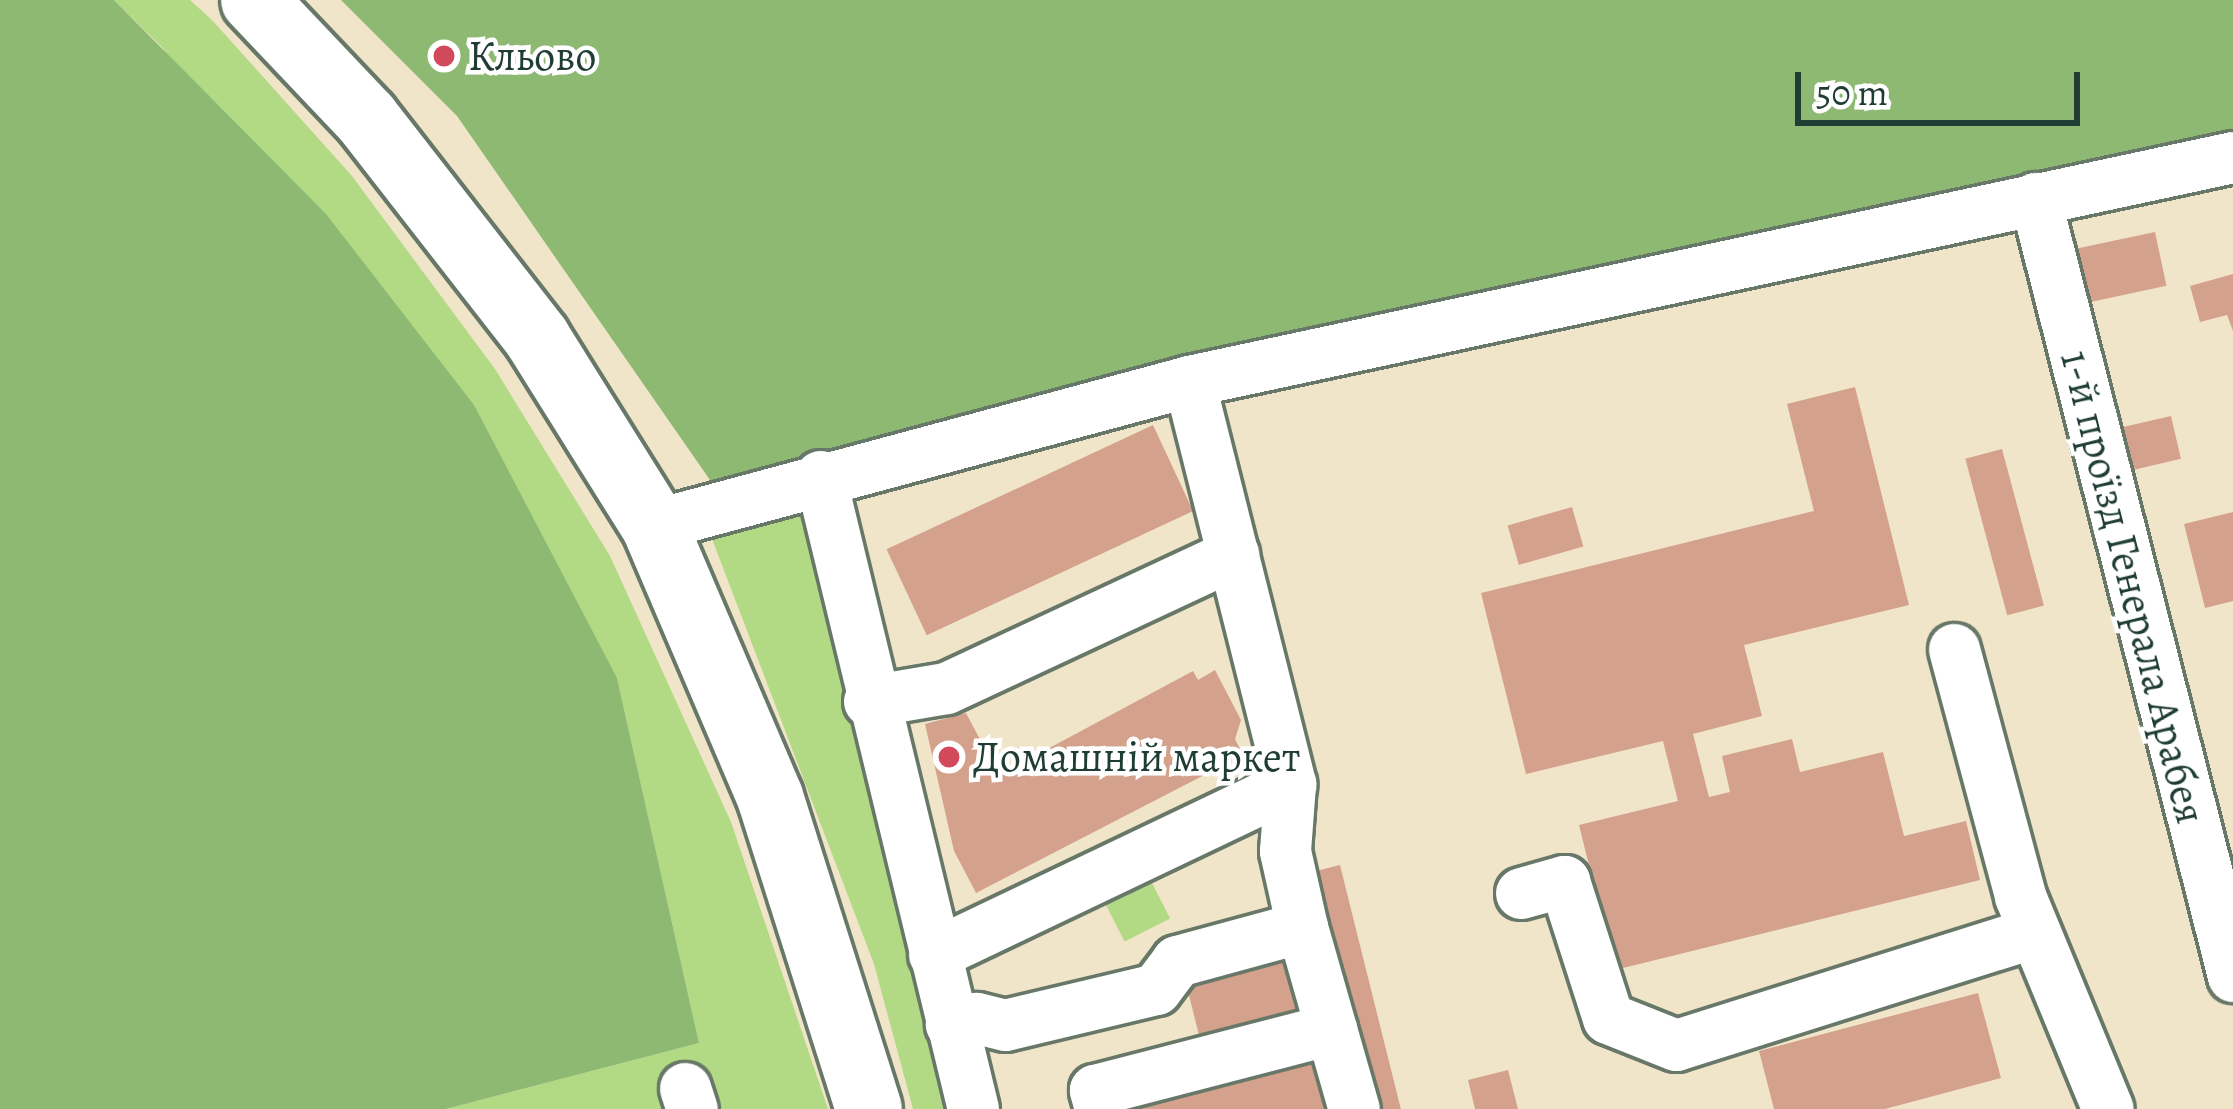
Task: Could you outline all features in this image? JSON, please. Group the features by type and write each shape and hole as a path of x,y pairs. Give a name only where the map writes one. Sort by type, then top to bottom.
{"main road":[{"path":"254,0 366,118 537,338 655,525 770,797 869,1109"}],"street":[{"path":"655,525 820,476 1190,381 2233,157"},
{"name":"1-й проїзд Генерала Арабея","path":"2035,198 2233,976"},
{"path":"1190,381 1290,784 1285,851 1302,927 1354,1109"},
{"path":"820,476 869,700 974,1109"},
{"path":"869,700 946,688 1233,554"},
{"path":"1954,649 2035,932 2108,1109"},
{"path":"934,954 1290,784"},
{"path":"1521,893 1564,880 1608,1018 1676,1045 2035,932"},
{"path":"951,1024 976,1018 1005,1025 1156,988 1177,961 1302,927"},
{"path":"1097,1108 1095,1090 1331,1029"}],"green space":[{"path":"0,0 114,0 326,214 474,405 617,678 699,1043 446,1109 0,1109"},
{"path":"114,0 190,0 212,20 352,176 495,369 610,556 731,822 828,1109 446,1109 699,1043 617,678 162,47"},
{"path":"341,0 2233,0 2233,157 726,503 457,116"},
{"path":"820,476 973,1109 913,1109 874,964 701,510"},
{"path":"1151,881 1170,918 1125,942 1106,904"}],"building":[{"path":"2155,232 2166,286 2087,303 2076,249"},
{"path":"2233,274 2233,331 2227,315 2200,322 2190,286"},
{"path":"1855,387 1909,605 1744,645 1762,716 1693,734 1709,797 1730,792 1722,756 1792,739 1800,772 1883,752 1904,836 1966,821 1980,880 1615,970 1579,825 1678,801 1663,741 1526,774 1481,593 1814,511 1787,404"},
{"path":"2171,416 2181,459 2133,470 2123,427"},
{"path":"1153,425 1193,511 927,635 887,549"},
{"path":"2002,449 2044,605 2007,615 1965,459"},
{"path":"1572,507 1583,546 1519,565 1508,525"},
{"path":"2233,512 2233,601 2205,608 2184,524"},
{"path":"1215,670 1241,720 1235,739 1243,755 976,893 954,851 925,724 966,713 999,775 1193,671 1198,680"},
{"path":"1340,865 1401,1109 1365,1109 1306,873"},
{"path":"1287,950 1304,1017 1201,1043 1184,976"},
{"path":"1978,993 2001,1078 1885,1109 1774,1109 1759,1051"},
{"path":"1313,1050 1328,1109 1107,1109"},
{"path":"1508,1070 1518,1109 1475,1109 1468,1080"}],"place":[{"name":"Кльово","path":"444,56"},
{"name":"Домашній маркет","path":"949,757"}]}
